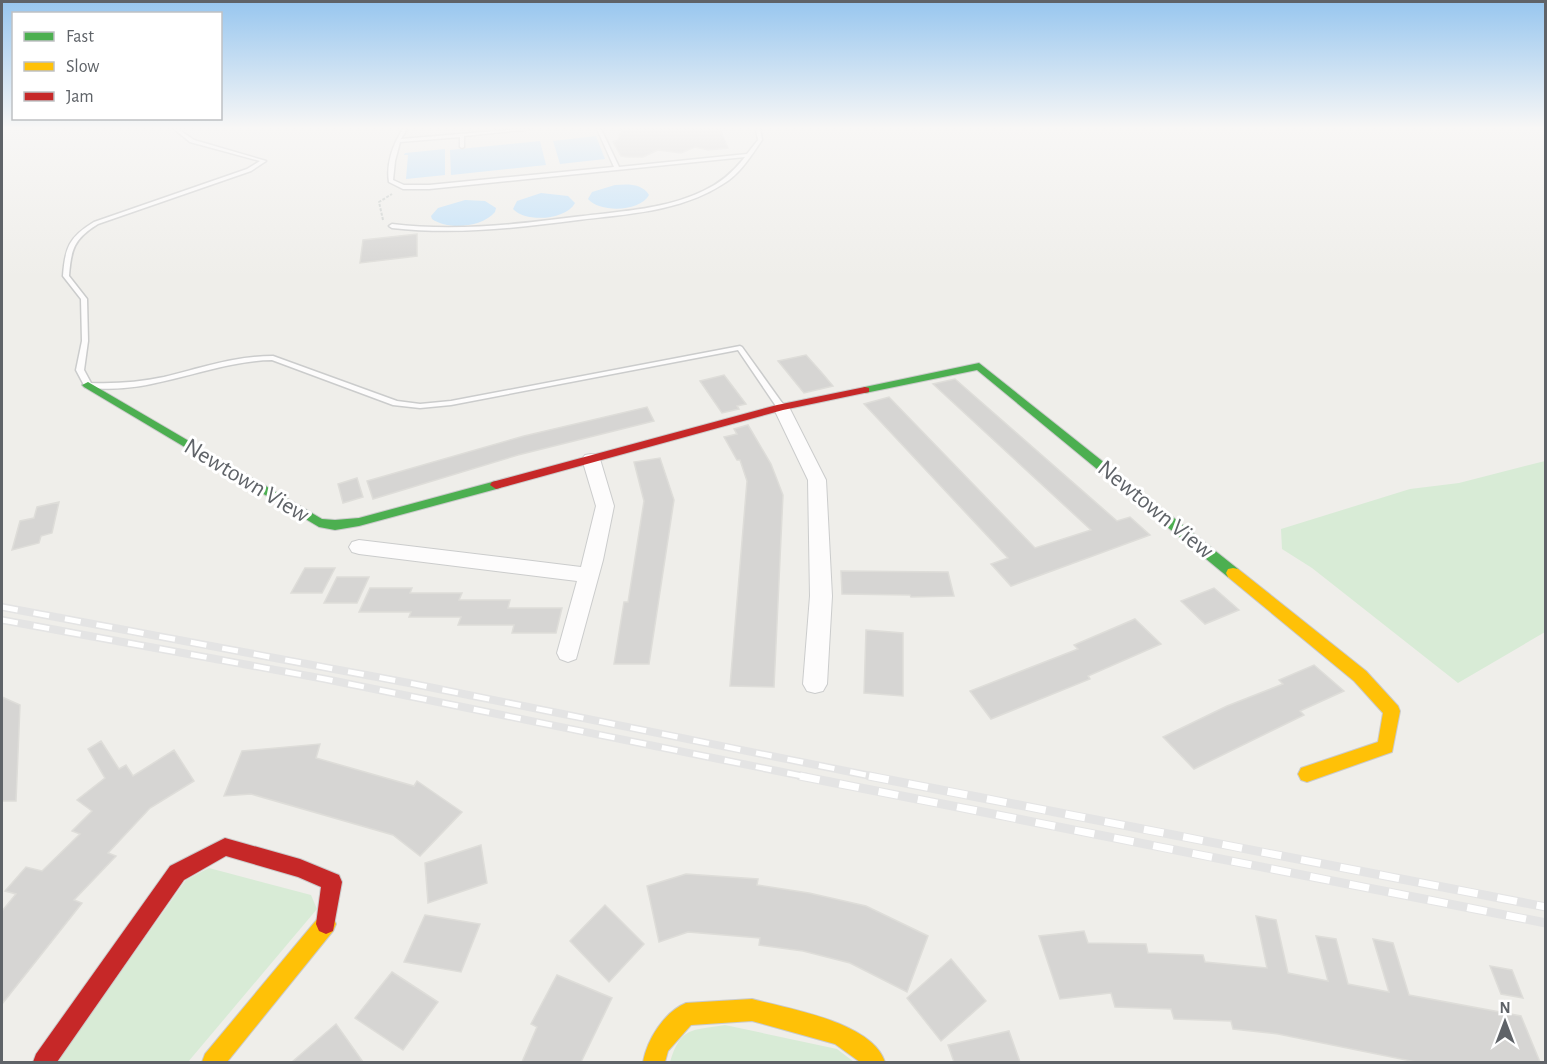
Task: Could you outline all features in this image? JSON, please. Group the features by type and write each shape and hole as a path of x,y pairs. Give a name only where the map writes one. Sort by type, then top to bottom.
{"street":[{"name":"Newtown View","path":"88,385 319,523 334,525 359,522 781,407 979,366 1360,676 1392,711 1386,747 1307,774"},
{"path":"781,407 818,480 821,596 815,684"},
{"path":"568,653 605,506 591,459"},
{"path":"359,547 589,575"},
{"path":"44,1062 177,873 225,847 300,868 332,882 326,926 213,1062"},
{"path":"654,1062 658,1045 686,1014 752,1010 841,1035 870,1056 874,1062"}],"lane":[{"path":"224,179 96,223 79,233 68,252 66,276 84,299 85,341 80,370 88,385 113,386 148,383 254,357 273,358 396,403 420,406 451,403 740,348 781,407"},
{"path":"390,179 390,181 402,187 429,187 512,179"},
{"path":"392,226 430,231 460,230 659,207 704,193 726,179"}],"path":[{"path":"392,226 381,218 379,202 402,187"}],"green space":[{"path":"1545,461 1545,632 1458,683 1312,568 1282,549 1281,529 1410,489 1459,483"},
{"path":"209,868 311,895 317,909 188,1062 57,1062 186,880"},
{"path":"725,1025 837,1049 854,1062 670,1062 683,1036 696,1030"}],"water":[{"path":"615,185 638,186 649,195 637,205 620,209 601,207 588,199 592,192"},
{"path":"541,193 568,196 575,203 563,213 546,218 527,216 513,209 517,201"},
{"path":"465,200 485,201 496,208 495,212 482,221 465,226 447,225 432,219 431,216 438,208"}],"building":[{"path":"417,234 417,256 360,263 363,240"},
{"path":"806,355 833,386 804,393 778,361"},
{"path":"724,375 746,404 737,406 739,409 722,413 700,381"},
{"path":"955,379 1117,521 1130,517 1150,535 1011,586 991,564 1008,558 864,404 889,397 1035,548 1091,530 933,384"},
{"path":"647,407 654,421 518,455 373,499 367,481 524,436"},
{"path":"748,425 771,464 783,495 774,687 730,686 747,481 740,460 737,460 724,437 737,434 734,429"},
{"path":"660,458 674,500 649,664 614,664 624,602 628,602 644,501 634,462"},
{"path":"357,478 363,497 343,503 338,484"},
{"path":"59,502 52,533 41,536 39,543 12,550 20,521 34,518 37,507"},
{"path":"305,568 335,568 322,593 291,593"},
{"path":"841,571 948,572 954,596 842,594"},
{"path":"337,577 369,577 357,603 324,603"},
{"path":"370,588 412,588 410,593 462,593 459,600 510,600 508,608 562,608 556,633 512,633 514,625 458,625 461,617 409,617 411,612 359,612"},
{"path":"1214,588 1239,610 1205,624 1181,601"},
{"path":"1135,619 1161,644 1088,676 1090,679 991,719 970,691 1078,649 1074,645"},
{"path":"866,630 903,633 903,696 864,693"},
{"path":"1314,665 1344,691 1300,711 1304,715 1194,769 1163,737 1227,706 1283,684 1279,680"},
{"path":"2,697 20,705 16,801 2,801"},
{"path":"101,741 119,769 126,765 133,776 174,750 194,781 150,808 108,853 116,856 74,900 82,903 2,1004 2,911 16,894 5,891 26,867 42,871 80,834 72,831 92,811 77,800 105,778 88,749"},
{"path":"320,744 316,758 414,786 417,781 462,812 420,856 393,835 251,794 224,796 242,751"},
{"path":"481,845 487,883 428,903 425,863"},
{"path":"686,874 758,879 757,885 809,893 866,906 928,936 907,992 850,963 803,951 759,945 760,938 688,932 659,942 647,886"},
{"path":"605,905 644,944 609,982 570,941"},
{"path":"425,915 480,924 461,972 404,962"},
{"path":"1256,916 1276,920 1288,973 1328,981 1316,936 1336,939 1348,984 1389,992 1373,939 1393,943 1409,995 1521,1016 1540,1062 1416,1062 1278,1034 1233,1029 1231,1021 1174,1019 1171,1009 1115,1007 1111,993 1060,999 1039,936 1084,931 1088,943 1146,944 1148,953 1203,955 1205,962 1267,968"},
{"path":"951,959 986,1001 941,1041 907,998"},
{"path":"1490,966 1512,970 1523,998 1501,994"},
{"path":"392,972 438,1002 403,1050 355,1018"},
{"path":"557,975 612,998 581,1062 522,1062 537,1027 531,1024"},
{"path":"336,1024 363,1062 292,1062"},
{"path":"1009,1031 1020,1062 954,1062 948,1045"}],"railway":[{"path":"2,607 409,683 876,777"},
{"path":"2,620 325,679 807,777"},
{"path":"800,776 1546,923"},
{"path":"869,776 1546,907"}],"traffic: fast":[{"path":"865,390 979,366 1233,573"},
{"path":"88,385 319,523 335,525 359,522 496,485"}],"traffic: slow":[{"path":"1233,573 1360,676 1392,711 1386,747 1307,774"},
{"path":"213,1062 326,924"},
{"path":"654,1062 658,1045 686,1014 752,1010 841,1035 870,1056 874,1062"}],"traffic: jam":[{"path":"496,485 781,407 865,390"},
{"path":"44,1062 177,873 225,847 300,868 332,882 326,924"}]}
